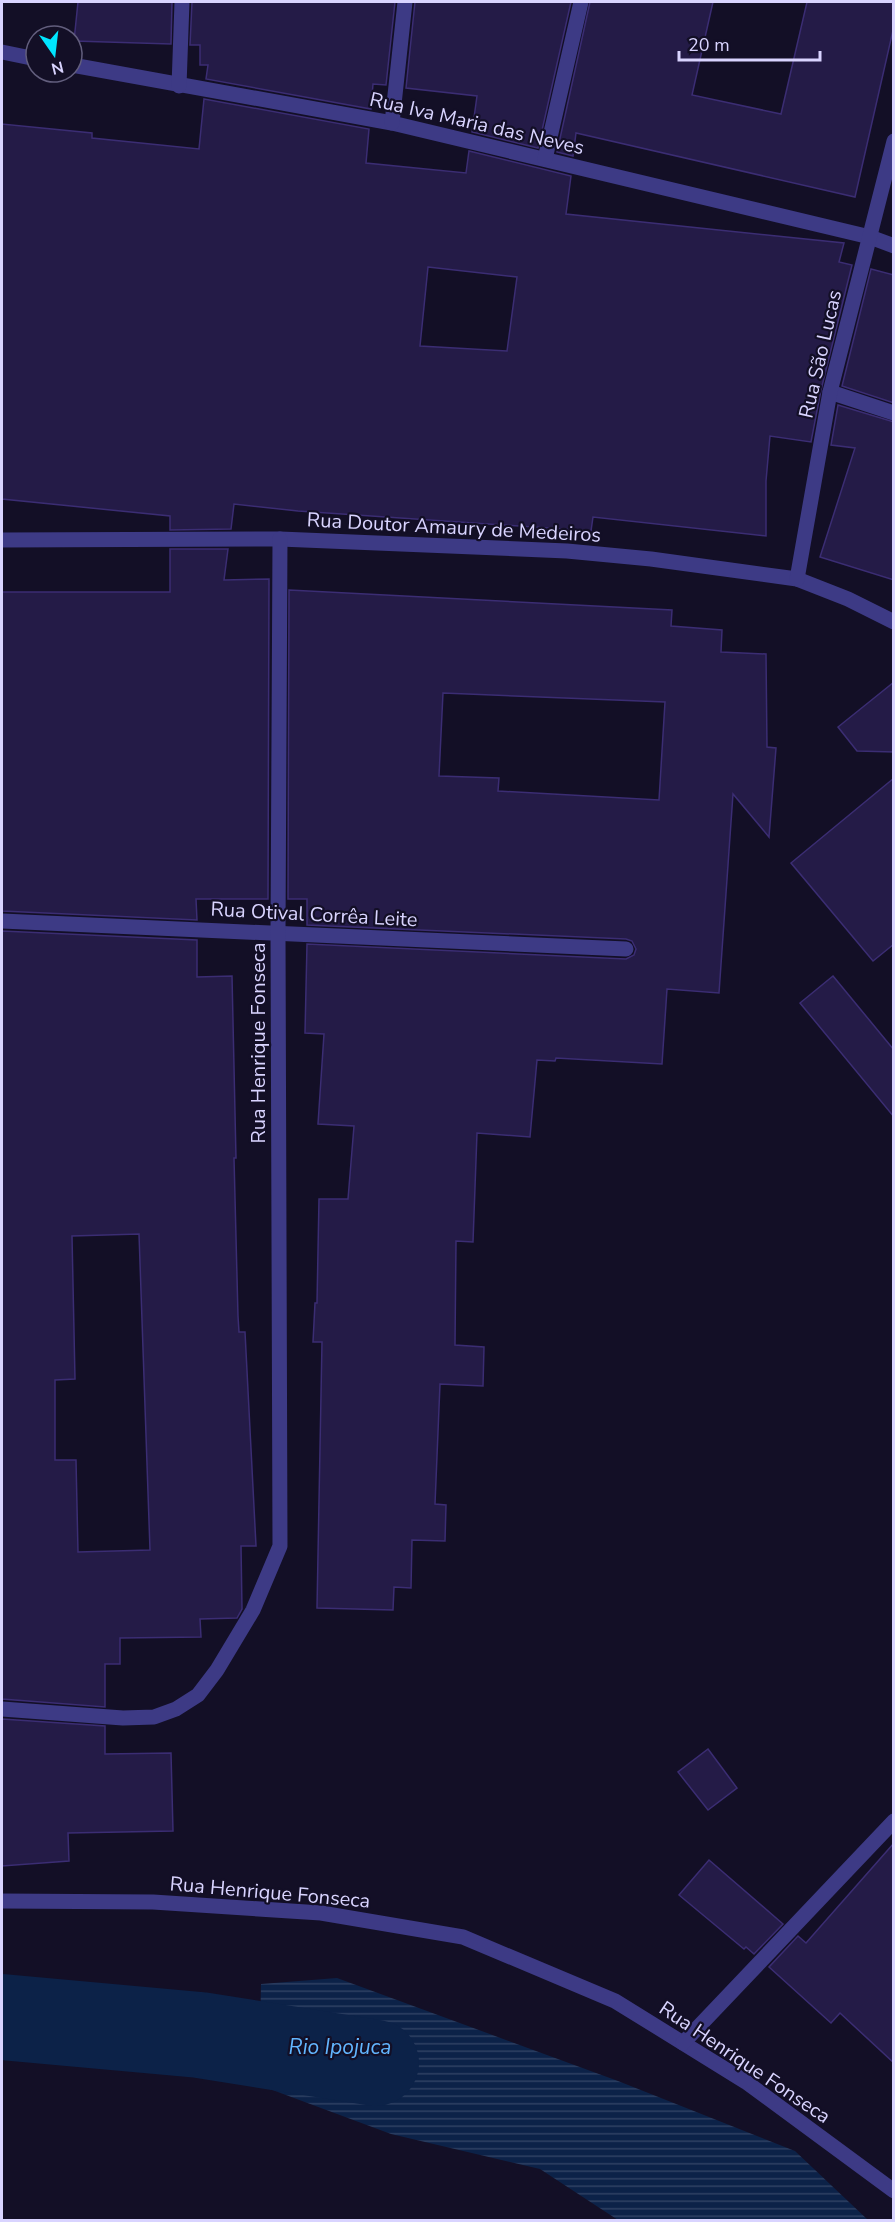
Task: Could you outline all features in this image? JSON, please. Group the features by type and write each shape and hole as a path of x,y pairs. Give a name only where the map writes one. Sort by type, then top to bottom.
{"street":[{"path":"179,86 182,2"},
{"path":"392,123 405,2"},
{"path":"545,159 581,2"},
{"path":"2,52 24,57"},
{"name":"Rua Iva Maria das Neves","path":"84,67 392,123 870,237 894,246"},
{"name":"Rua São Lucas","path":"797,579 830,392 894,141"},
{"path":"830,392 894,413"},
{"name":"Rua Doutor Amaury de Medeiros","path":"2,540 279,539 567,551 797,579 848,599 894,622"},
{"name":"Rua Henrique Fonseca","path":"2,1709 123,1718 154,1717 176,1709 198,1695 217,1670 253,1610 280,1546 279,539"},
{"name":"Rua Otival Corrêa Leite","path":"2,921 626,949"},
{"path":"683,2043 894,1821"},
{"name":"Rua Henrique Fonseca","path":"2,1901 153,1902 321,1913 463,1937 615,2001 746,2082 894,2191"}],"water":[{"name":"Rio Ipojuca","path":"337,1978 618,2081 795,2151 868,2220 618,2220 540,2169 391,2134 259,2085 261,1984"}],"building":[{"path":"78,2 172,2 171,44 84,41 84,24 76,24"},
{"path":"192,2 395,2 386,85 373,84 371,109 206,79 208,65 200,65 200,45 190,45"},
{"path":"415,2 571,2 538,148 472,132 477,96 406,88"},
{"path":"590,2 713,2 692,95 781,114 807,2 894,2 894,26 855,197 576,133 573,156 557,152"},
{"path":"204,99 369,129 366,163 466,173 469,151 571,176 566,214 844,243 839,262 852,265 821,390 811,442 770,436 766,481 766,536 593,517 591,531 298,511 234,504 231,529 170,530 170,516 2,499 2,124 92,133 92,138 199,149","holes":["428,267 517,277 507,351 420,346"]},
{"path":"871,269 894,275 894,403 842,386"},
{"path":"838,405 894,422 894,580 820,557 855,448 831,445"},
{"path":"170,549 228,549 224,580 269,579 268,899 196,899 197,920 2,911 2,592 170,592"},
{"path":"289,590 672,610 671,626 722,630 721,652 766,654 767,747 776,748 769,837 733,794 719,993 667,989 662,1064 556,1058 555,1061 537,1060 530,1137 477,1133 473,1242 456,1241 455,1345 484,1347 483,1386 440,1384 435,1504 446,1505 445,1541 412,1540 411,1588 394,1587 393,1610 317,1608 322,1342 313,1342 315,1303 317,1303 319,1199 348,1199 354,1126 318,1124 324,1034 305,1033 307,944 626,959 634,955 636,949 632,941 626,939 307,925 307,899 288,899","holes":["443,693 665,702 659,800 498,791 499,778 439,776"]},
{"path":"894,682 894,752 857,751 838,727"},
{"path":"894,778 894,944 873,961 791,863"},
{"path":"2,931 197,940 197,977 232,976 238,1316 239,1332 245,1332 256,1546 241,1546 242,1609 237,1618 200,1619 201,1637 120,1638 120,1664 105,1664 105,1707 2,1699","holes":["139,1234 150,1550 78,1552 76,1460 55,1460 55,1380 75,1379 72,1236"]},
{"path":"833,976 894,1050 894,1117 800,1003"},
{"path":"2,1719 105,1726 105,1754 171,1753 173,1831 68,1833 69,1861 2,1866"},
{"path":"708,1749 737,1788 708,1810 678,1772"},
{"path":"894,1843 894,2063 840,2013 831,2023 769,1967 798,1936 806,1943"},
{"path":"709,1860 783,1924 754,1954 746,1947 744,1949 679,1895"}],"waterway":[{"name":"Rio Ipojuca","path":"2,2017 200,2035 376,2063"}]}
